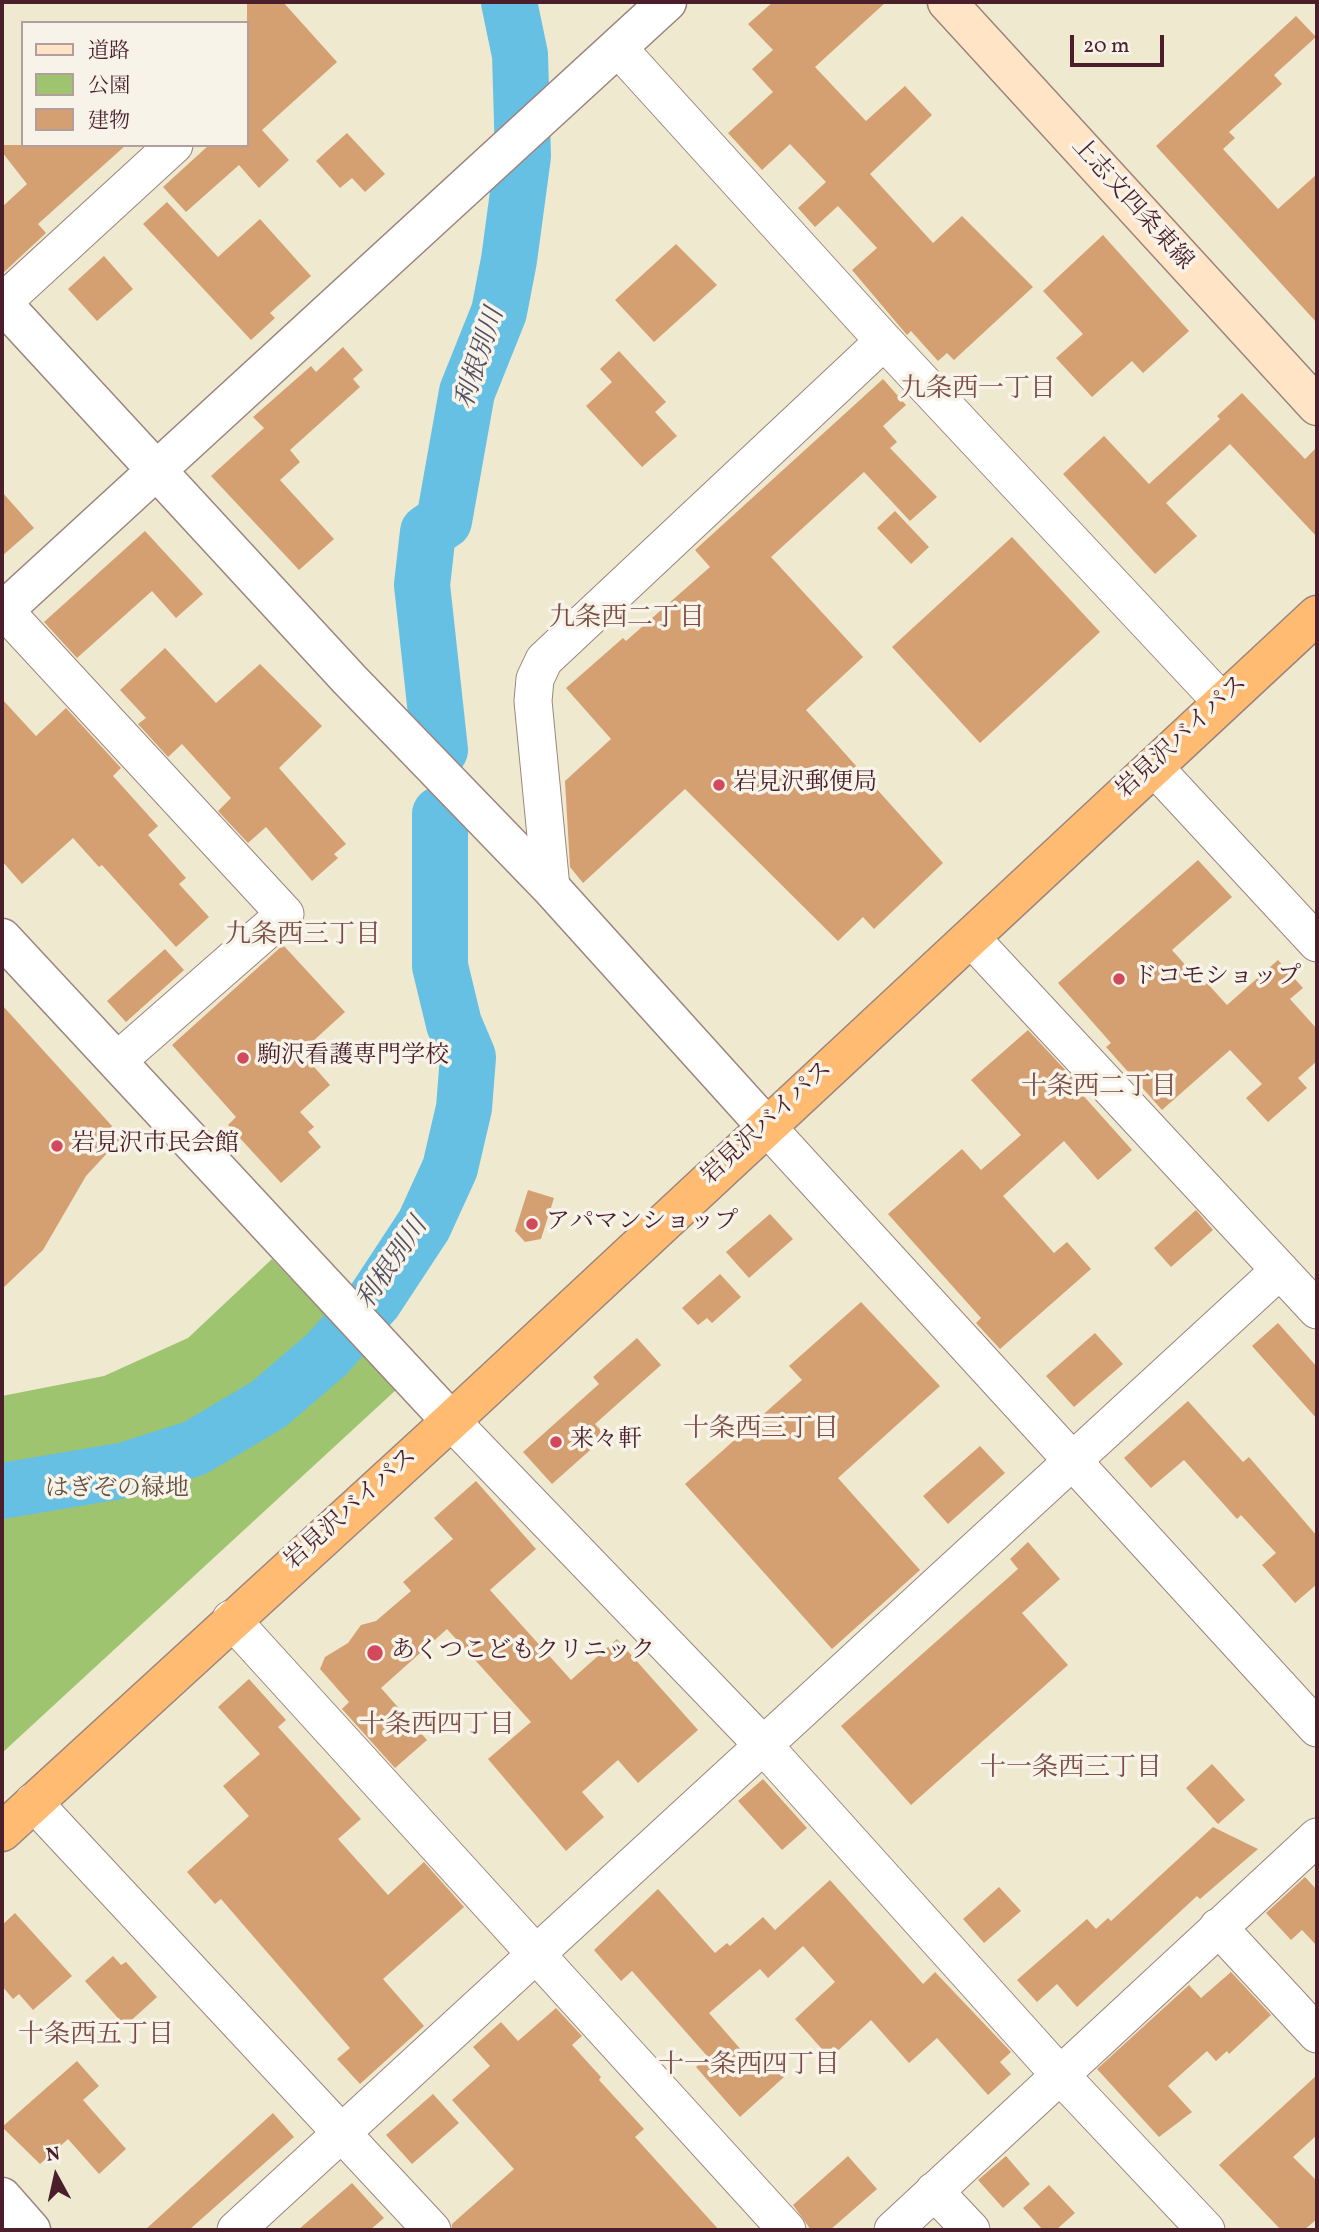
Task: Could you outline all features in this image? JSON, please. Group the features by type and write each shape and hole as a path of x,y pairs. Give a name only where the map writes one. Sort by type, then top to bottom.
{"highway":[{"name":"岩見沢バイパス","path":"2,1832 451,1420 1317,615"}],"main road":[{"name":"上志文四条東線","path":"947,2 1317,406"}],"street":[{"path":"117,1061 285,914 3,611 667,2"},
{"path":"618,48 884,341 1222,702"},
{"path":"172,147 6,317 156,469 349,679 551,888 1317,1728"},
{"path":"551,888 533,701 535,679 544,660 884,341"},
{"path":"1153,766 1317,943"},
{"path":"2,938 451,1420 764,1746 1061,2076 1206,2230"},
{"path":"971,938 1317,1310"},
{"path":"236,2230 343,2135 1070,1460 1280,1270"},
{"path":"232,1619 535,1956 787,2230"},
{"path":"33,1802 432,2230"},
{"path":"893,2230 1317,1837"},
{"path":"1219,1927 1317,2035"},
{"path":"934,2191 971,2230"},
{"path":"2,2197 31,2230"}],"green space":[{"name":"はぎぞの緑地","path":"272,1259 397,1389 2,1753 2,1396 104,1376 188,1338"}],"building":[{"path":"247,2 283,2 337,62 262,130 289,160 259,188 239,165 186,212 163,187 207,147 248,147"},
{"path":"773,2 886,2 815,67 866,121 905,86 932,115 870,174 933,243 962,216 1033,287 954,360 947,353 938,361 911,331 907,335 852,270 877,248 838,206 815,227 798,208 826,182 790,144 762,170 728,133 773,92 752,69 773,50 748,24"},
{"path":"1296,16 1316,37 1274,75 1282,84 1229,132 1235,138 1223,149 1278,209 1317,174 1317,323 1156,146"},
{"path":"347,133 385,174 365,192 352,178 340,188 316,161"},
{"path":"2,145 124,147 38,224 46,233 2,274 2,207 27,184 2,152"},
{"path":"167,202 218,257 260,219 311,276 270,313 275,318 251,340 143,224"},
{"path":"1103,235 1189,331 1143,373 1132,361 1092,397 1056,358 1083,334 1043,291"},
{"path":"676,244 717,285 654,342 615,300"},
{"path":"104,256 133,289 97,321 68,289"},
{"path":"343,347 363,370 353,379 360,387 290,450 300,462 280,480 334,539 299,570 211,476 264,428 253,417 311,366 316,372"},
{"path":"619,351 666,402 655,412 677,436 642,467 586,406 612,382 600,369"},
{"path":"883,379 906,405 883,426 897,442 890,448 937,497 910,521 864,472 771,557 863,657 806,710 943,863 874,929 863,917 838,941 685,789 583,883 570,867 565,781 611,739 566,688 623,638 626,641 710,567 695,550"},
{"path":"1242,393 1305,459 1317,447 1317,537 1230,444 1166,503 1197,536 1155,574 1063,474 1104,436 1149,484 1220,419 1217,416"},
{"path":"2,492 34,528 2,556"},
{"path":"895,511 929,547 911,564 877,528"},
{"path":"145,531 203,594 176,618 152,591 77,658 44,622"},
{"path":"1012,537 1100,632 980,743 892,647"},
{"path":"165,648 216,703 260,664 322,726 279,768 346,844 334,854 338,858 312,881 266,827 248,843 218,811 231,798 182,744 168,757 138,724 146,718 120,690"},
{"path":"2,699 36,736 66,708 121,768 113,776 158,826 148,835 186,878 179,884 209,917 176,947 102,865 99,867 73,838 22,884 2,861"},
{"path":"1198,860 1232,897 1172,950 1204,986 1207,983 1227,1005 1278,960 1303,988 1290,999 1317,1029 1317,1061 1298,1078 1307,1088 1268,1122 1246,1098 1262,1084 1230,1050 1162,1110 1106,1047 1111,1043 1058,983"},
{"path":"283,945 345,1012 301,1052 330,1085 300,1112 314,1127 308,1132 321,1147 281,1183 228,1125 236,1117 172,1045"},
{"path":"165,949 184,970 126,1022 107,1001"},
{"name":"岩見沢市民会館","path":"2,1005 122,1137 86,1176 43,1250 2,1289"},
{"path":"1028,1030 1083,1089 1080,1092 1132,1150 1098,1180 1064,1141 1003,1196 1054,1253 1067,1242 1091,1269 1000,1349 976,1323 981,1318 888,1214 962,1149 981,1170 1021,1135 971,1080"},
{"path":"528,1190 554,1198 541,1239 525,1242 515,1231"},
{"path":"1196,1210 1213,1230 1171,1267 1154,1248"},
{"path":"770,1214 793,1239 749,1278 726,1252"},
{"path":"720,1274 741,1297 712,1323 707,1318 698,1325 682,1308"},
{"path":"861,1302 940,1386 838,1478 920,1570 832,1649 685,1484 802,1380 789,1366"},
{"path":"1278,1323 1317,1367 1317,1419 1252,1346"},
{"path":"1095,1333 1123,1364 1074,1407 1046,1376"},
{"path":"637,1338 661,1365 595,1424 606,1436 552,1484 523,1452 599,1384 593,1377"},
{"path":"1188,1401 1243,1462 1249,1457 1317,1536 1317,1584 1295,1603 1262,1565 1276,1553 1241,1515 1237,1519 1184,1460 1151,1488 1124,1458"},
{"path":"980,1446 1005,1473 948,1524 923,1496"},
{"path":"476,1481 536,1549 490,1590 571,1680 617,1639 698,1730 638,1783 618,1760 582,1792 604,1817 566,1851 488,1759 531,1722 447,1629 381,1688 427,1740 395,1768 342,1709 349,1702 320,1669 325,1657 348,1643 361,1625 376,1621 411,1591 403,1582 453,1539 434,1518"},
{"path":"1028,1542 1060,1579 1022,1613 1068,1665 911,1805 841,1726 1018,1569 1010,1559"},
{"path":"249,1679 286,1720 278,1727 361,1819 338,1839 388,1895 424,1862 464,1907 383,1979 424,2026 360,2084 337,2059 350,2048 221,1899 215,1904 187,1872 249,1816 223,1786 260,1754 218,1707"},
{"path":"1212,1764 1245,1800 1218,1824 1186,1788"},
{"path":"763,1779 807,1828 782,1850 738,1801"},
{"path":"1213,1827 1258,1849 1200,1899 1197,1896 1077,2007 1057,1984 1037,2002 1017,1980 1087,1919 1096,1929 1108,1918 1111,1921"},
{"path":"1305,1877 1317,1890 1317,1946 1302,1930 1291,1940 1266,1913"},
{"path":"830,1880 923,1984 935,1972 1011,2052 1000,2062 1011,2074 988,2095 937,2038 909,2063 871,2020 830,2058 795,2019 835,1982 803,1946 768,1978 760,1969 709,2013 750,2060 760,2050 784,2077 740,2117 696,2067 708,2057 632,1971 621,1981 594,1950 658,1889 715,1953 727,1943 730,1946 763,1917 775,1930"},
{"path":"999,1887 1021,1911 984,1943 963,1919"},
{"path":"15,1913 72,1976 33,2010 19,1994 13,1999 2,1986 2,1925"},
{"path":"113,1956 121,1965 126,1962 157,1997 125,2026 85,1981"},
{"path":"1231,1972 1271,2015 1229,2054 1227,2051 1216,2061 1207,2051 1168,2086 1192,2112 1159,2137 1097,2069 1189,1985 1201,1998"},
{"path":"556,2008 582,2036 572,2045 601,2077 599,2080 644,2129 635,2137 719,2230 452,2230 452,2224 514,2169 452,2100 490,2066 473,2047 501,2022 518,2041"},
{"path":"77,2061 99,2086 83,2100 126,2149 99,2174 68,2139 40,2164 2,2127"},
{"path":"1317,2075 1317,2135 1293,2157 1317,2181 1317,2219 1304,2230 1281,2230 1219,2165"},
{"path":"433,2094 459,2123 412,2164 386,2135"},
{"path":"273,2113 294,2137 189,2230 145,2230"},
{"path":"848,2156 877,2189 830,2230 811,2230 793,2205"},
{"path":"1006,2156 1030,2184 1003,2208 978,2180"},
{"path":"352,2183 384,2218 370,2230 298,2230"},
{"path":"1049,2185 1075,2213 1056,2230 1043,2230 1023,2208"}],"waterway":[{"name":"利根別川","path":"440,750 422,585 428,532 444,521 467,392 499,312 509,260 523,156 520,55 509,2"},
{"name":"利根別川","path":"2,1491 126,1470 195,1448 269,1404 327,1354 374,1301 424,1225 450,1168 464,1108 468,1057 454,1024 440,966 440,814"}],"place":[{"name":"岩見沢郵便局","path":"719,785"},
{"name":"ドコモショップ","path":"1119,979"},
{"name":"駒沢看護専門学校","path":"243,1058"},
{"name":"岩見沢市民会館","path":"57,1146"},
{"name":"アパマンショップ","path":"532,1224"},
{"name":"来々軒","path":"556,1442"},
{"name":"あくつこどもクリニック","path":"375,1653"}],"district":[{"name":"九条西一丁目","path":"978,391"},
{"name":"九条西二丁目","path":"627,620"},
{"name":"九条西三丁目","path":"303,937"},
{"name":"十条西二丁目","path":"1099,1089"},
{"name":"十条西三丁目","path":"761,1431"},
{"name":"十条西四丁目","path":"437,1727"},
{"name":"十一条西三丁目","path":"1071,1770"},
{"name":"十条西五丁目","path":"96,2037"},
{"name":"十一条西四丁目","path":"749,2067"}]}
